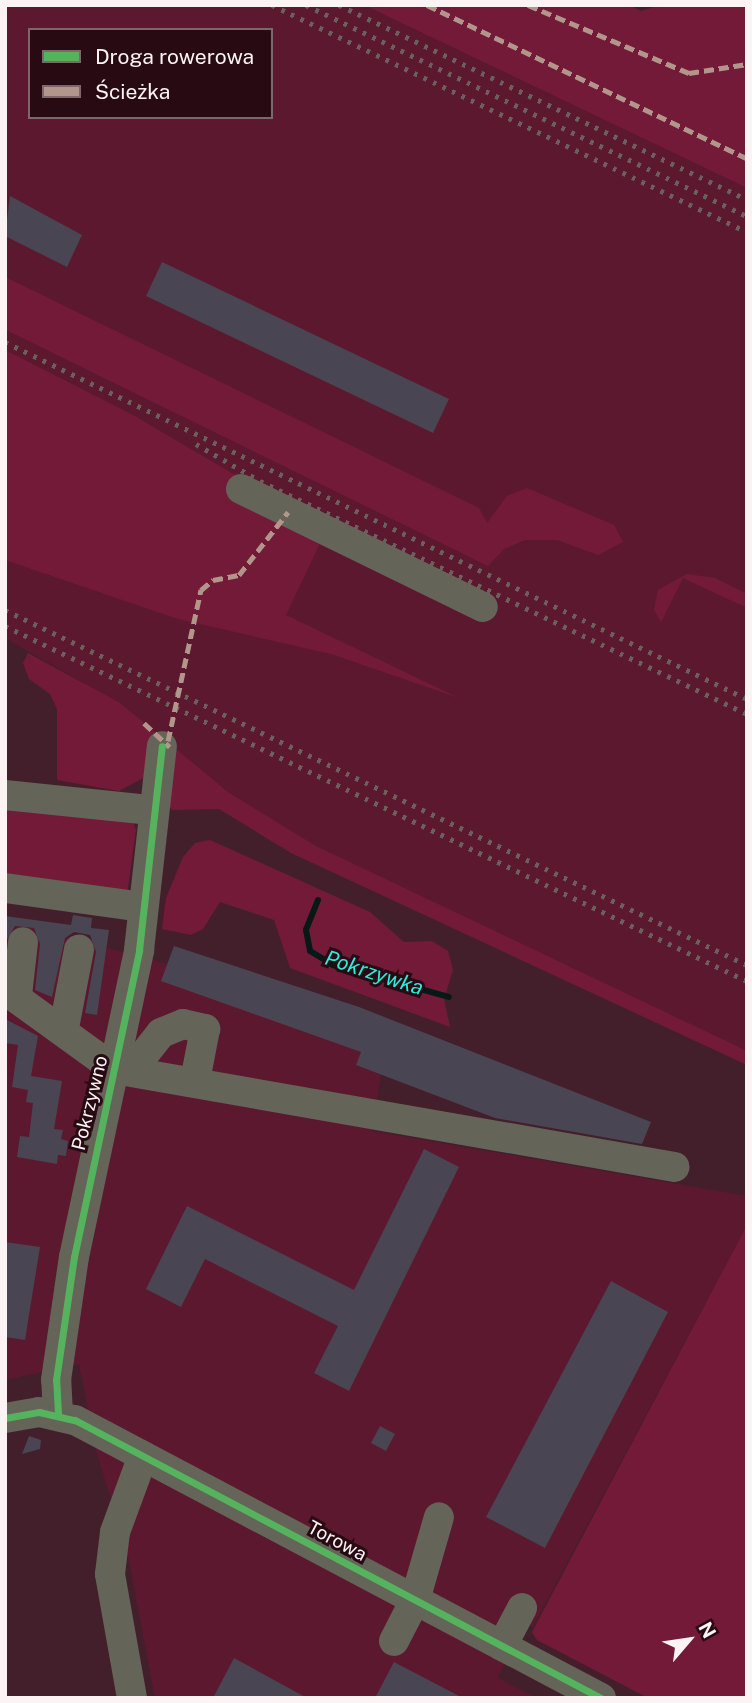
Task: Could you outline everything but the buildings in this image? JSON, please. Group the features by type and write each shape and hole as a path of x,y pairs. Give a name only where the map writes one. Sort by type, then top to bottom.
{"street":[{"path":"241,489 483,607"},
{"name":"Pokrzywno","path":"58,1414 56,1380 74,1257 123,1070 151,810 162,746"},
{"path":"5,795 151,810"},
{"path":"5,888 142,907"},
{"path":"23,942 11,992 64,1028 91,1056 123,1070 675,1167"},
{"path":"64,1028 79,949"},
{"path":"123,1070 142,1051 183,1024 205,1029 195,1081"},
{"path":"5,1418 58,1414"},
{"name":"Torowa","path":"58,1414 143,1456 502,1646 570,1691 601,1698"},
{"path":"132,1698 110,1574 115,1532 143,1456"},
{"path":"394,1641 415,1600 439,1517"},
{"path":"502,1646 522,1608"}],"shaded area":[{"path":"5,5 364,5 747,188 747,1055 316,846 228,792 82,682 5,638"},
{"path":"364,5 629,5 641,11 660,5 747,5 747,188"},
{"path":"5,277 479,508 487,523 507,496 527,488 614,525 623,542 598,555 557,540 525,540 504,549 488,566 6,330"},
{"path":"5,350 133,415 252,485 331,520 286,615 459,698 331,654 178,619 5,560"},
{"path":"687,574 715,578 747,594 747,608 683,578 661,622 654,610 658,590"},
{"path":"28,653 120,703 228,792 316,846 747,1051 747,1065 291,853 219,809 172,810 149,775 119,791 57,780 57,709 50,694 29,679 23,663"},
{"path":"5,801 130,814 136,830 126,901 5,881"},
{"path":"210,840 370,912 404,942 432,941 448,951 453,970 444,999 450,1027 290,968 274,920 220,902 203,929 191,935 162,929 166,898 183,857 195,843"},
{"path":"5,920 389,1024 372,1131 747,1196 747,1225 533,1627 523,1622 498,1678 536,1698 155,1698 128,1556 95,1447 79,1364 5,1380"},
{"path":"747,1225 747,1698 648,1698 537,1640 532,1632"}],"waterway":[{"name":"Pokrzywka","path":"318,900 306,930 310,951 333,965 449,997"}],"railway":[{"path":"272,5 747,232"},
{"path":"306,5 747,216"},
{"path":"339,5 747,200"},
{"path":"5,342 747,699"},
{"path":"196,444 260,481 747,714"},
{"path":"5,610 747,965"},
{"path":"5,626 747,981"}],"marked path":[{"path":"427,5 747,158"},
{"path":"528,5 689,73 747,64"},
{"path":"168,741 201,590 213,580 239,575 288,512"},
{"path":"144,723 170,747"}],"cycle path":[{"path":"58,1414 56,1380 74,1257 139,950 162,746"},
{"path":"5,1418 39,1412 75,1420 601,1698"}]}
